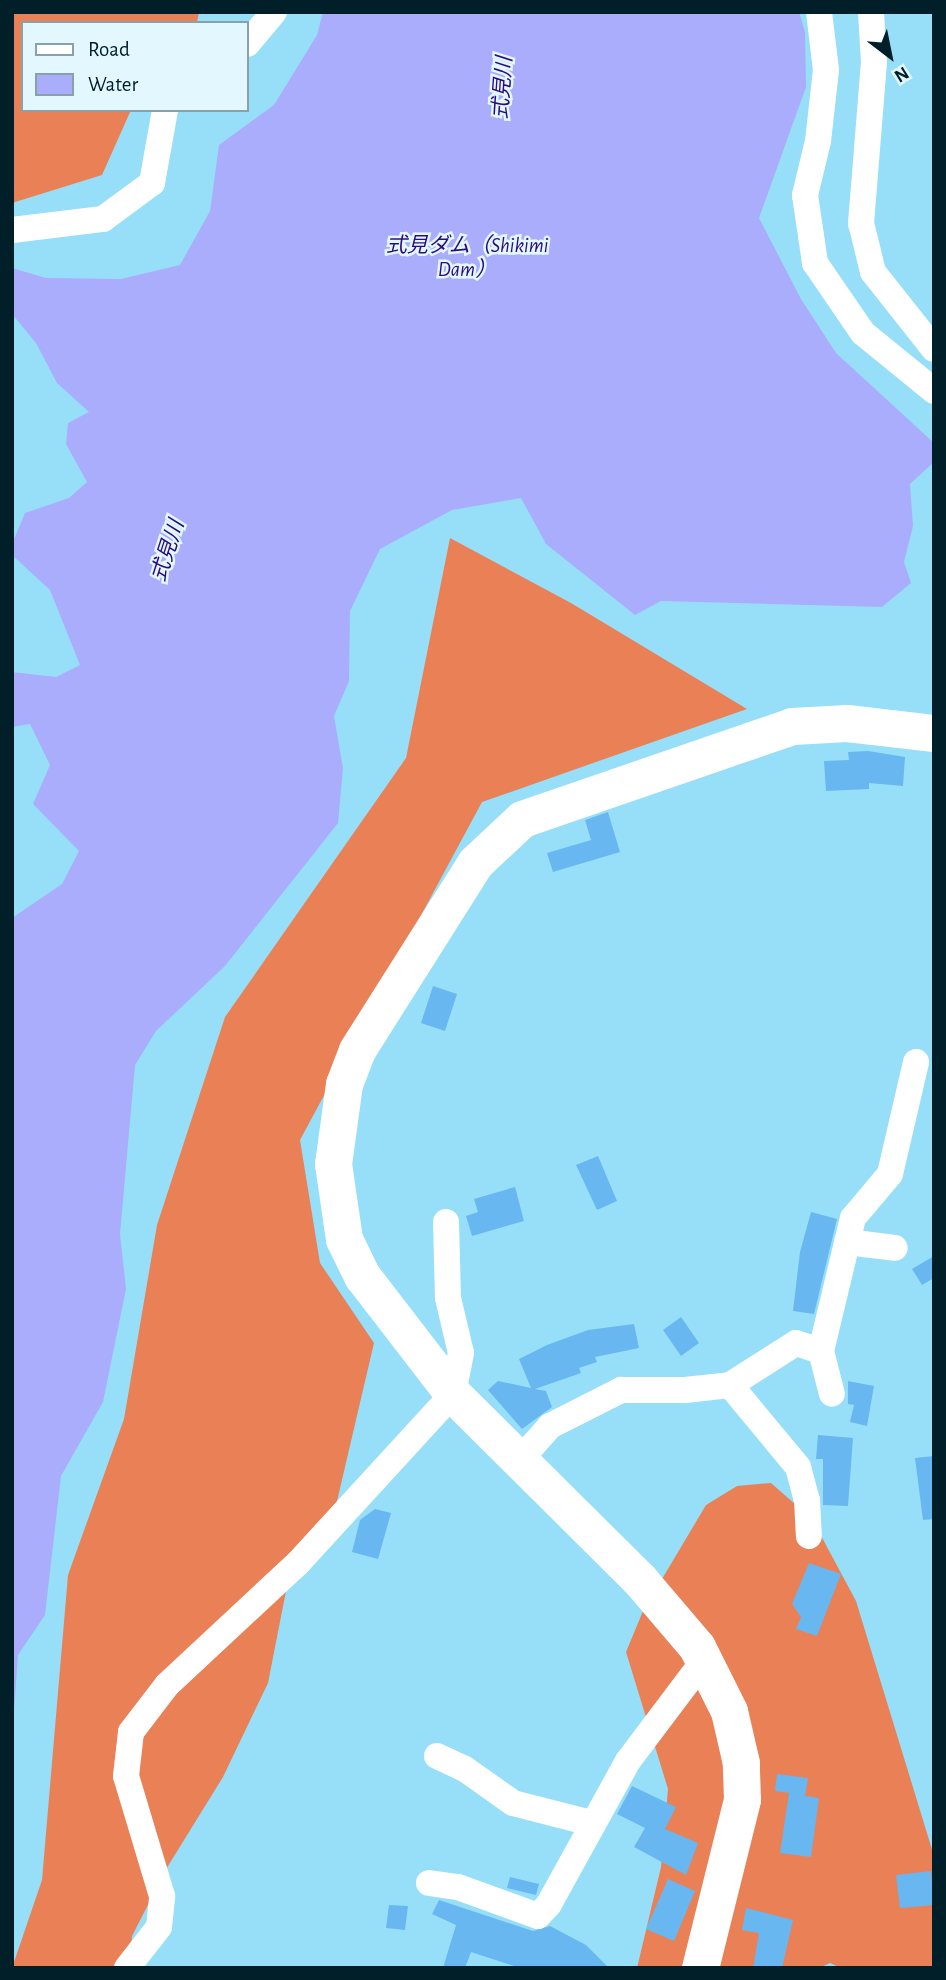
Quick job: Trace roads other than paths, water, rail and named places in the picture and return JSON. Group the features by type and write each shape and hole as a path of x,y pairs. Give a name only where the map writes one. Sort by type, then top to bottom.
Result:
{"street":[{"path":"248,43 274,12"},
{"path":"820,12 826,70 818,141 805,195 815,264 863,333 934,391"},
{"path":"871,12 874,62 861,223 873,272 934,349"},
{"path":"12,230 103,219 152,183 165,112"},
{"path":"700,1968 742,1800 741,1763 729,1711 704,1660 640,1580 453,1394 362,1276 344,1239 332,1164 344,1084 358,1050 475,863 522,819 792,726 847,723 934,733"},
{"path":"832,1394 821,1351 853,1217 890,1174 916,1062"},
{"path":"127,1968 159,1927 162,1896 126,1776 131,1732 167,1685 298,1563 453,1394 461,1353 448,1298 446,1222"},
{"path":"847,1242 895,1248"},
{"path":"519,1461 550,1426 621,1390 685,1390 730,1385 796,1343 821,1351"},
{"path":"730,1385 799,1467 807,1500 809,1536"},
{"path":"429,1883 458,1887 538,1916 550,1904 591,1823 628,1761 704,1660"},
{"path":"437,1756 465,1769 513,1803 591,1823"}],"water":[{"name":"式見ダム（Shikimi Dam）","path":"323,12 799,12 805,32 806,87 759,218 801,299 836,353 934,443 934,462 910,484 913,526 904,562 911,583 882,607 661,601 635,615 546,544 521,498 452,510 380,549 350,611 349,681 334,716 343,768 338,823 225,966 156,1031 135,1065 120,1234 126,1289 103,1402 61,1476 45,1615 18,1655 12,1740 12,918 62,884 79,851 33,804 50,765 30,724 12,727 12,672 56,677 80,665 50,590 12,555 12,544 25,513 69,498 87,482 66,444 68,423 89,412 57,383 36,343 12,314 12,268 46,278 121,279 180,265 210,211 219,145 274,105 317,35"}],"water label":[{"name":"式見川","path":"503,88"},
{"name":"式見川","path":"168,551"}]}
